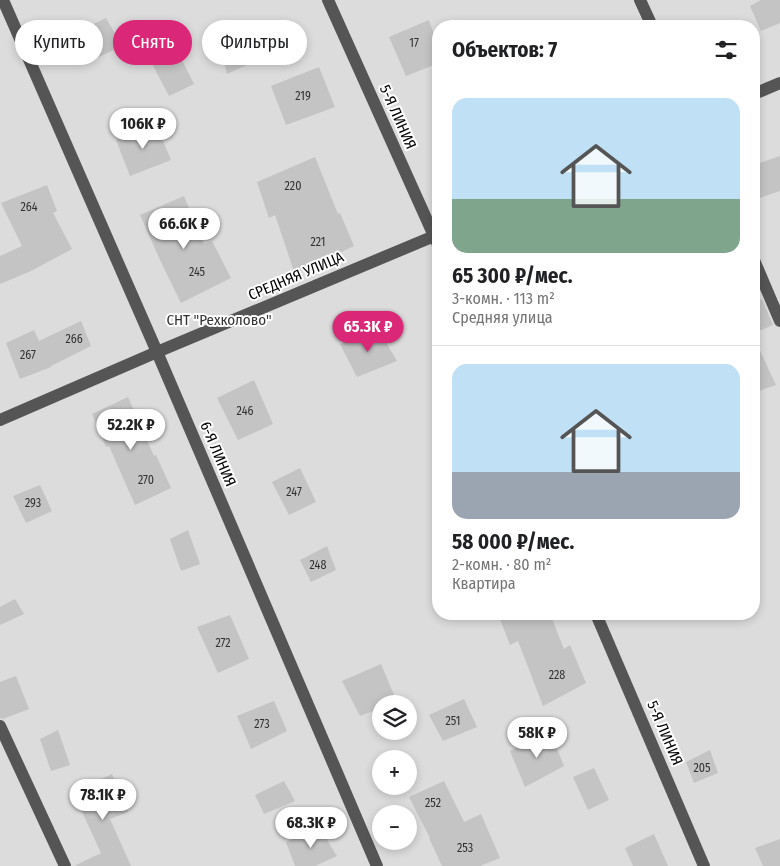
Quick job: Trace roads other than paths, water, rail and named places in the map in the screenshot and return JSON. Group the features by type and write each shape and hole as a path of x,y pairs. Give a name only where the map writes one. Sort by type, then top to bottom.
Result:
{"street":[{"name":"6-Я ЛИНИЯ","path":"3,0 157,352 377,866"},
{"name":"5-Я ЛИНИЯ","path":"328,0 432,229"},
{"path":"640,0 649,20"},
{"path":"760,91 780,83"},
{"name":"СРЕДНЯЯ УЛИЦА","path":"0,420 157,352 432,242"},
{"path":"760,274 780,321"},
{"name":"5-Я ЛИНИЯ","path":"599,620 704,866"},
{"path":"0,726 65,866"}],"park label":[{"name":"СНТ \"Рехколово\"","path":"219,320"}]}
